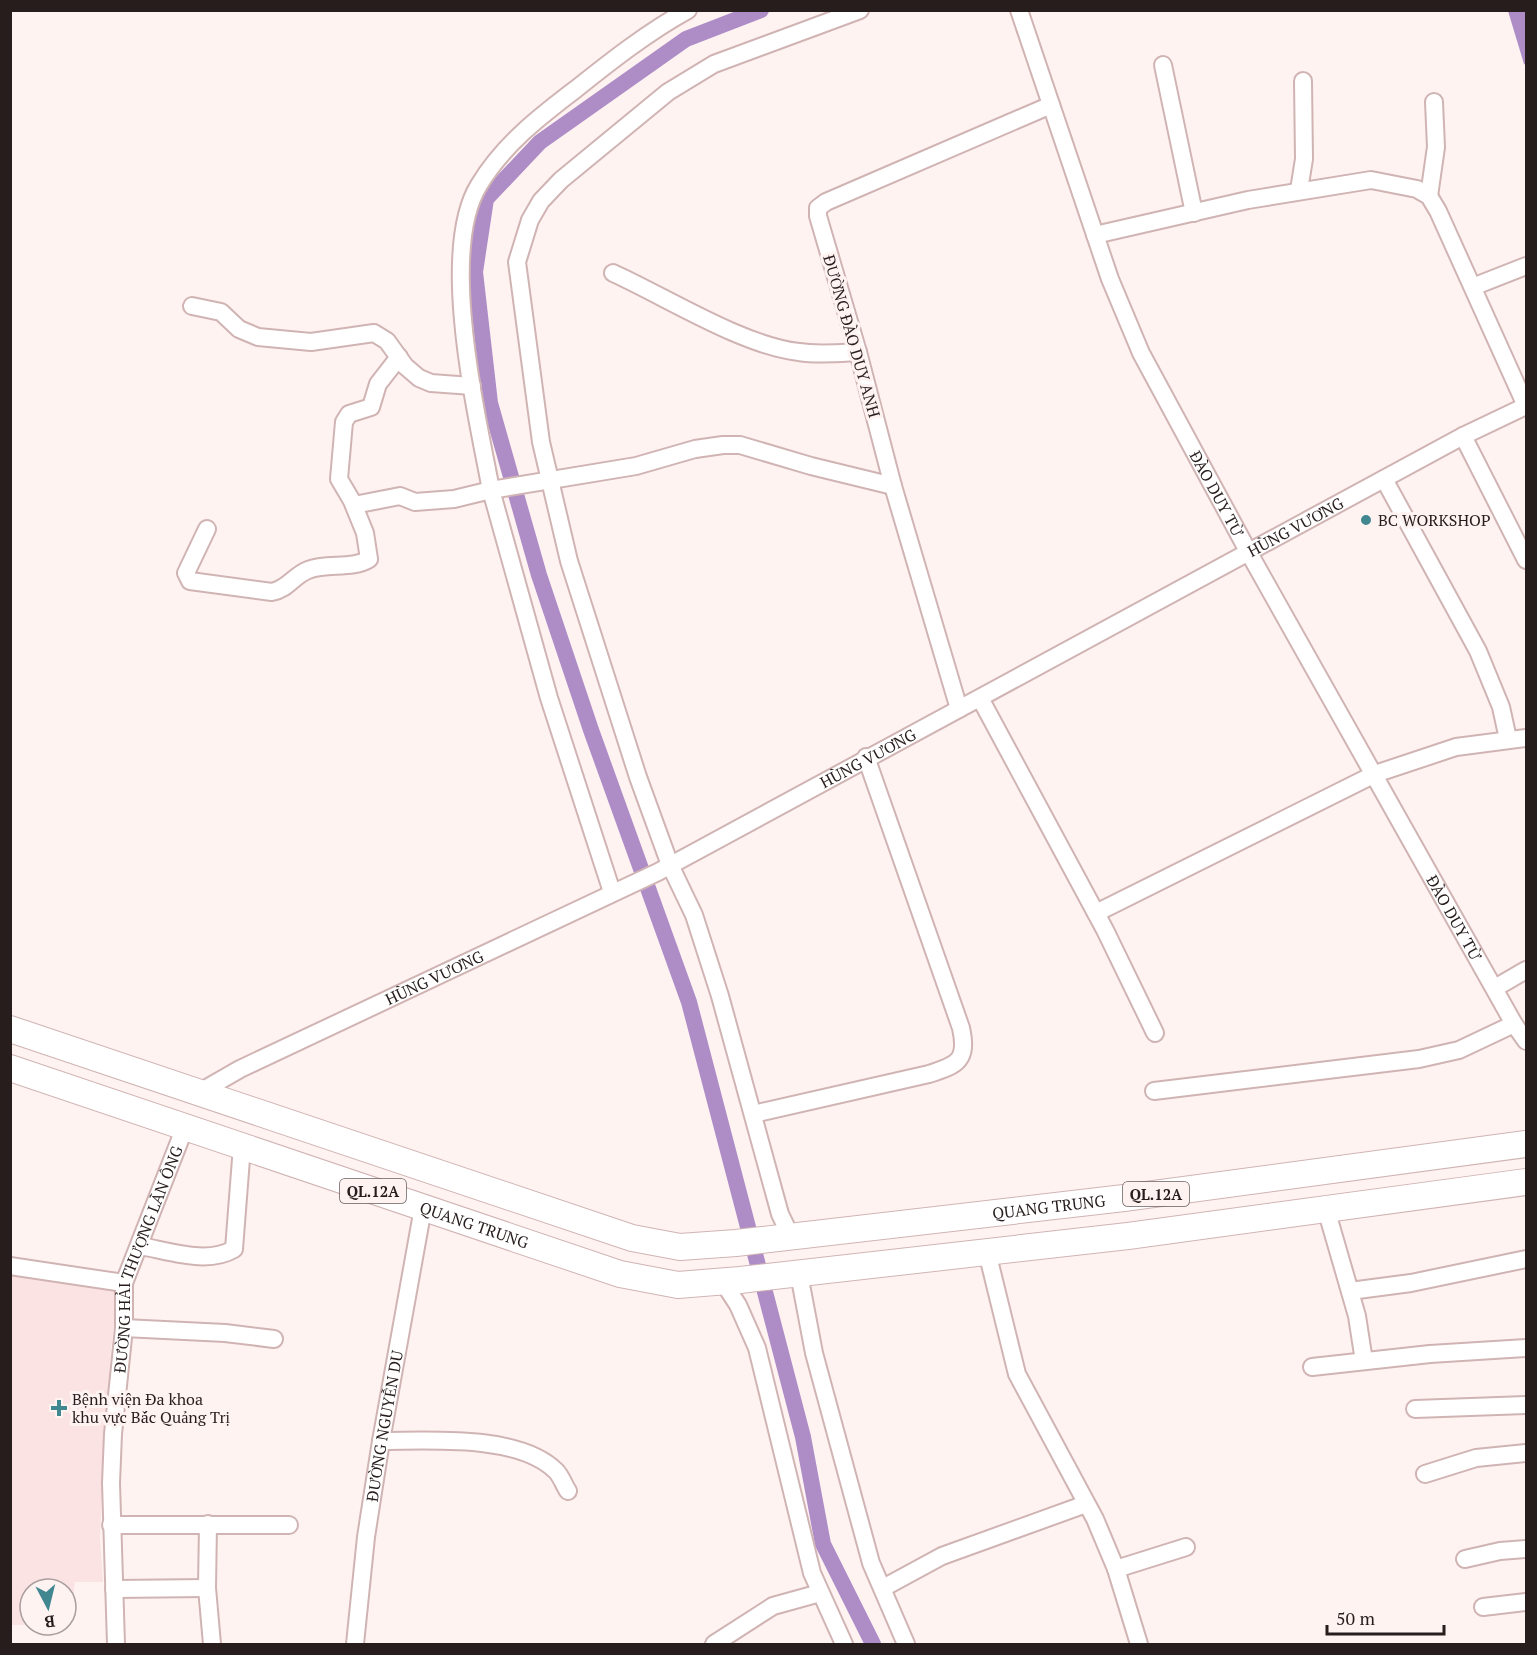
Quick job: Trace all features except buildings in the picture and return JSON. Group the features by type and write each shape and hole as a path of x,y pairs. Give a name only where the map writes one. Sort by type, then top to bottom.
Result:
{"highway":[{"name":"QL.12A","path":"10,1029 632,1238 680,1247 788,1237"},
{"name":"QUANG TRUNG","path":"10,1068 620,1274 678,1284 731,1281"},
{"path":"185,1127 200,1092"},
{"name":"QUANG TRUNG","path":"788,1237 1124,1198 1527,1144"},
{"name":"QL.12A","path":"731,1281 1128,1236 1527,1182"},
{"path":"1124,1198 1128,1236"},
{"path":"499,1234 512,1199"}],"street":[{"path":"616,890 546,687 493,490 472,387 459,267 469,209 478,186 496,162 541,114 610,62 688,10"},
{"path":"788,1237 694,915 664,869 638,777 569,561 547,482 517,270 523,238 541,201 561,180 640,115 695,75 723,60 860,10"},
{"name":"ĐÀO DUY TỪ","path":"1019,10 1122,311 1141,353 1249,553 1514,1024 1527,1041"},
{"path":"1163,64 1194,213"},
{"path":"1299,190 1304,159 1303,81"},
{"path":"1429,196 1436,147 1434,102"},
{"name":"ĐƯỜNG ĐÀO DUY ANH","path":"959,709 893,486 858,352 818,216 818,208 826,202 1051,105"},
{"path":"1095,235 1299,190 1371,180 1417,189 1429,196 1474,286 1526,406"},
{"path":"1474,286 1527,266"},
{"path":"614,273 749,338 777,348 818,354 858,352"},
{"path":"192,306 221,312 238,329 258,337 311,342 374,333 387,341 412,374 427,382 472,387"},
{"path":"207,530 186,573 188,580 272,592 283,590 297,575 306,570 357,564 369,559 369,543 354,506 339,479 344,422 349,414 371,407 378,384 399,357"},
{"name":"HÙNG VƯƠNG","path":"200,1092 226,1076 664,869 866,757 980,698 1463,436 1526,406"},
{"path":"1463,436 1527,560"},
{"path":"354,506 400,496 415,502 454,499 493,490 636,466 695,449 723,445 750,447 811,466 893,486"},
{"path":"1384,479 1478,651 1498,700 1508,739"},
{"path":"980,698 1096,913 1155,1033"},
{"path":"1096,913 1375,774 1456,747 1527,738"},
{"path":"753,1114 929,1074 954,1064 960,1059 964,1050 961,1028 866,757"},
{"path":"1495,988 1527,970"},
{"path":"1154,1091 1419,1059 1459,1050 1514,1024"},
{"name":"ĐƯỜNG HẢI THƯỢNG LÃN ÔNG","path":"116,1644 111,1525 112,1434 124,1328 124,1283 141,1246 185,1127"},
{"path":"141,1246 209,1258 224,1255 234,1249 242,1146"},
{"name":"ĐƯỜNG NGUYỄN DU","path":"355,1644 366,1537 423,1208"},
{"path":"1326,1209 1350,1291 1364,1360"},
{"path":"987,1252 1021,1383 1086,1504 1116,1569 1139,1644"},
{"path":"1350,1291 1411,1283 1527,1259"},
{"path":"10,1266 124,1283"},
{"path":"793,1274 871,1563 906,1644"},
{"path":"731,1281 738,1305 757,1348 790,1491 820,1593 844,1644"},
{"path":"124,1328 274,1338"},
{"path":"1312,1367 1364,1360 1527,1348"},
{"path":"1415,1409 1527,1405"},
{"path":"381,1441 467,1442 498,1445 534,1457 556,1472 568,1491"},
{"path":"1425,1474 1476,1458 1527,1453"},
{"path":"883,1588 942,1556 1086,1504"},
{"path":"208,1524 207,1588 212,1644"},
{"path":"111,1525 289,1525"},
{"path":"1116,1569 1186,1547"},
{"path":"1465,1559 1500,1551 1527,1549"},
{"path":"114,1589 207,1588"},
{"path":"714,1644 773,1606 820,1593"},
{"path":"1483,1607 1527,1602"}],"shaded area":[{"path":"1508,11 1526,11 1526,65 1524,64"},
{"name":"Bệnh viện Đa khoa khu vực Bắc Quảng Trị","path":"11,1272 119,1286 111,1349 103,1468 100,1538 103,1582 78,1582 78,1577 18,1577 18,1625 11,1625"}],"waterway":[{"path":"761,10 686,39 540,142 486,199 475,272 490,403 539,575 591,730 689,1002 803,1437 823,1544 873,1644"}],"place":[{"name":"BC WORKSHOP","path":"1366,520"},
{"name":"Bệnh viện Đa khoa khu vực Bắc Quảng Trị","path":"59,1408"}]}
